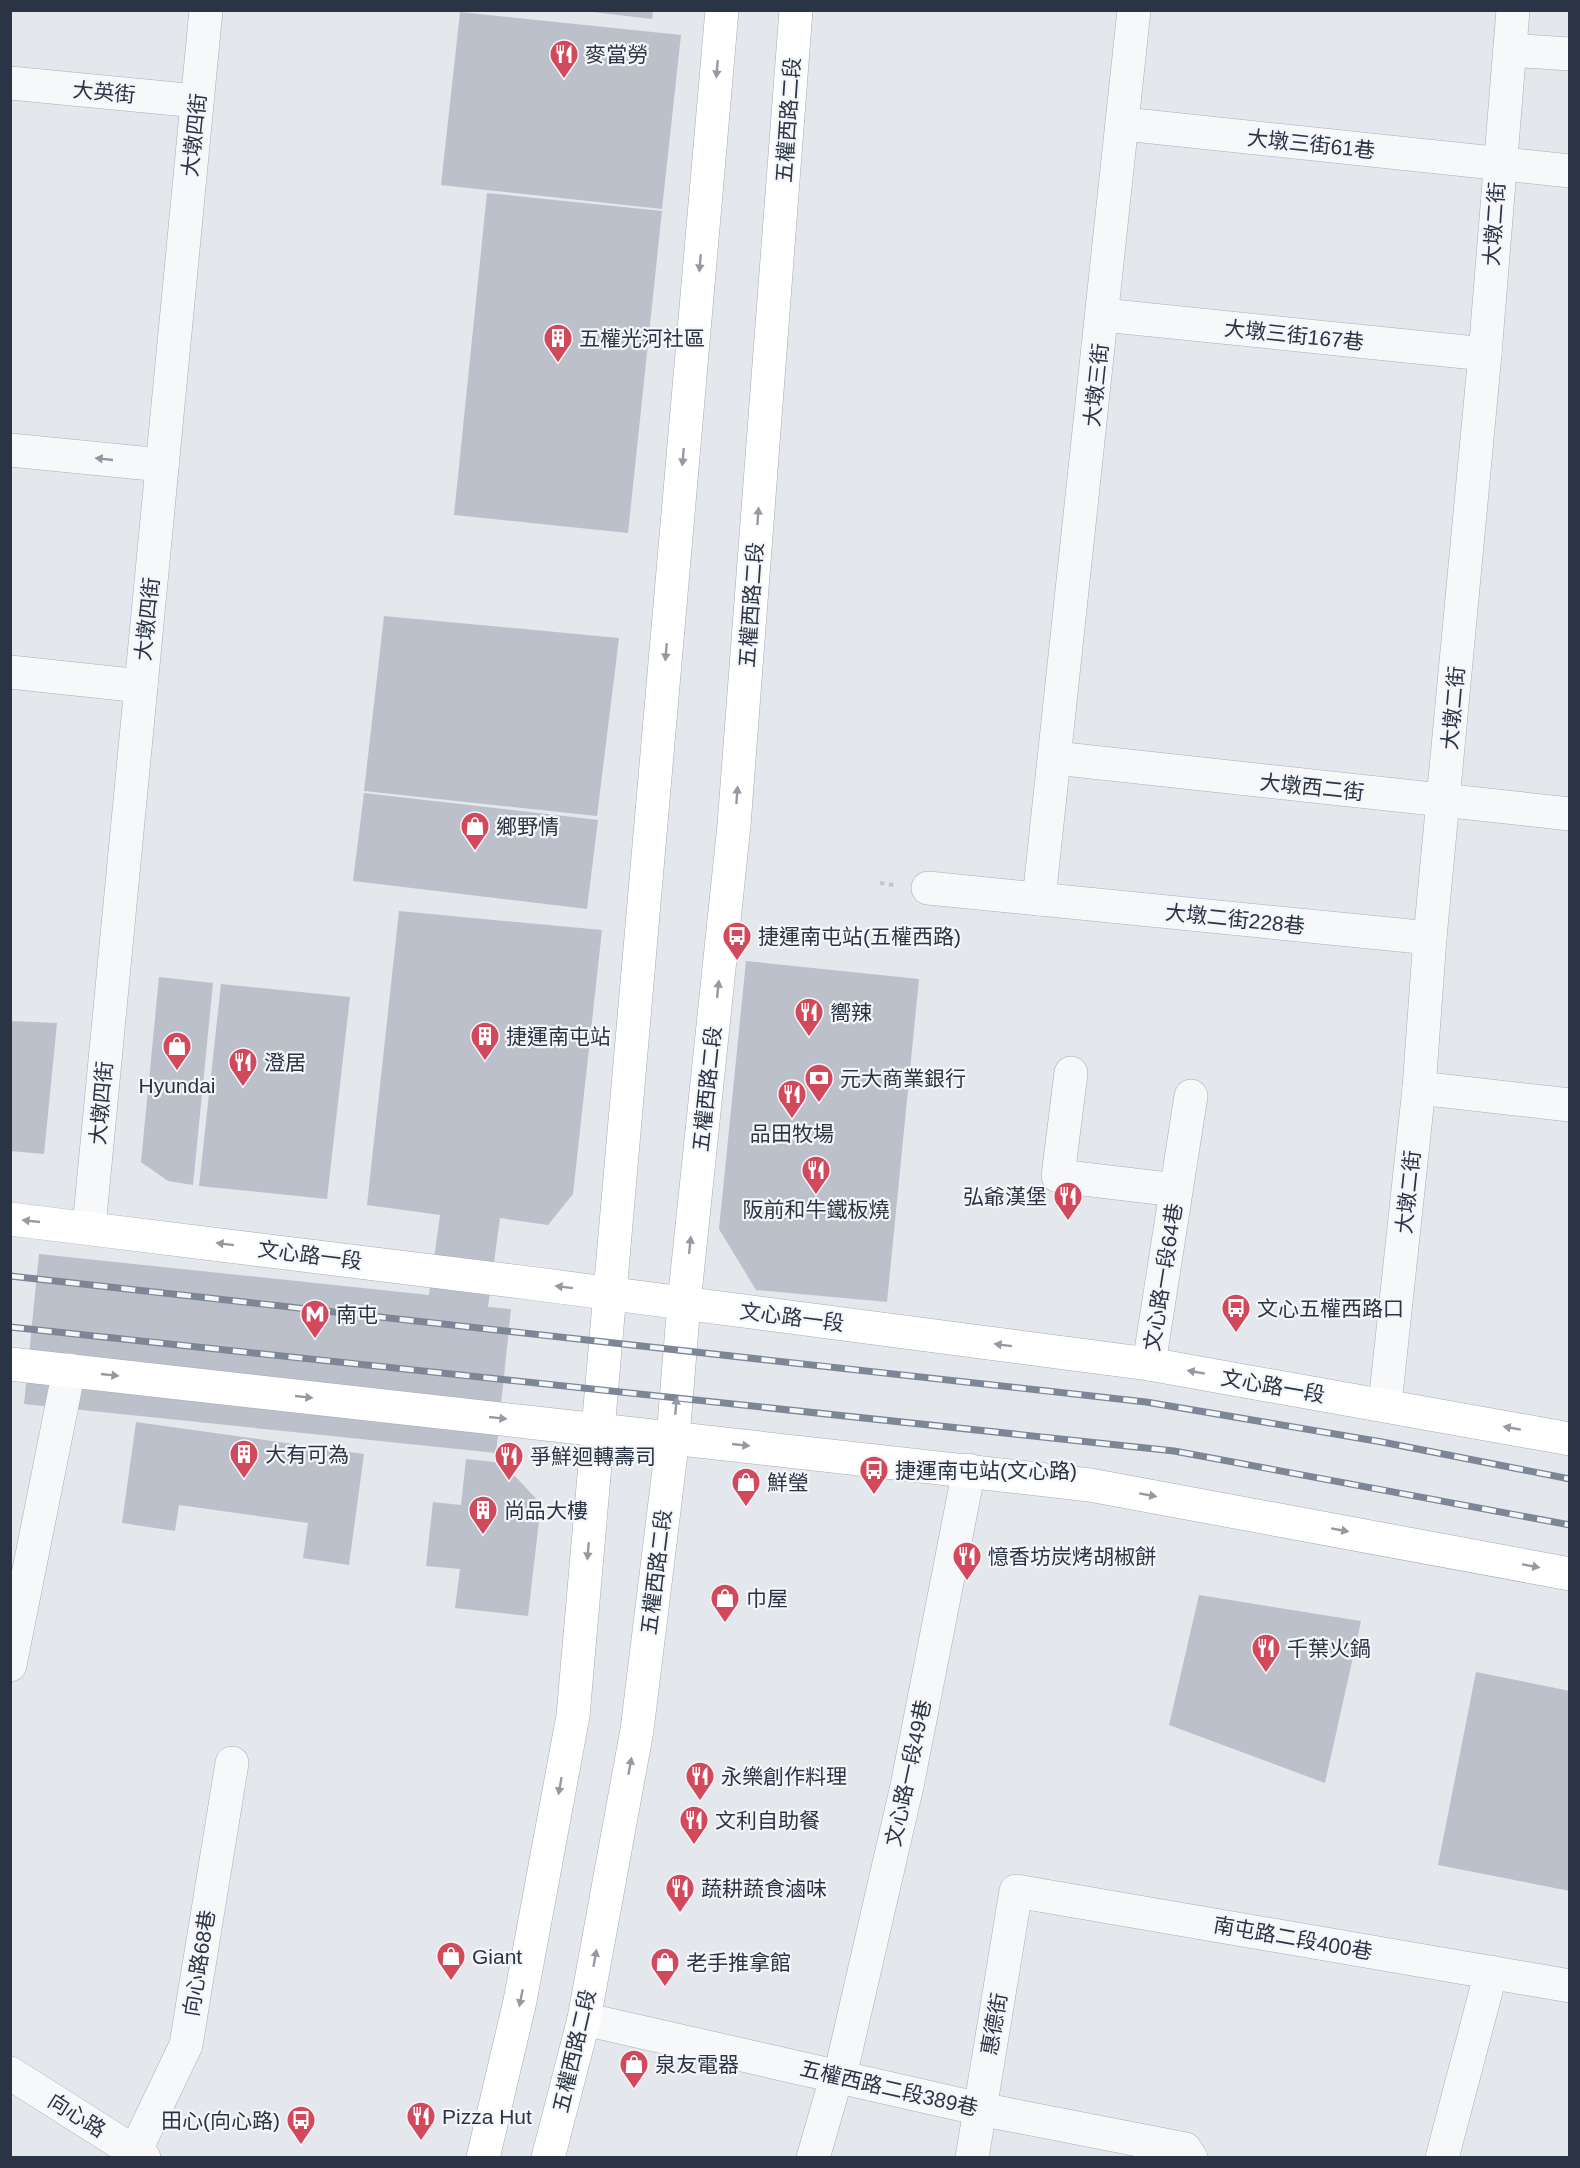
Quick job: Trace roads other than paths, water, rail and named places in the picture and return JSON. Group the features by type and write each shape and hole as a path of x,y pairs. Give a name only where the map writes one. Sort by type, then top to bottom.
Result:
{"main road":[{"path":"483,2157 520,2001 573,1716 612,1293 722,10"},
{"name":"五權西路二段","path":"548,2157 584,2019 637,1730 673,1437 684,1303 735,825 796,10"},
{"name":"文心路一段","path":"10,1219 612,1293 1149,1364 1385,1404 1569,1439"},
{"path":"10,1364 1090,1485 1569,1574"}],"street":[{"name":"大墩四街","path":"89,1227 206,10"},
{"name":"大墩三街","path":"1055,758 1124,124 1134,10"},
{"name":"大墩二街","path":"1385,1404 1419,1088 1430,938 1485,354 1498,163 1512,10"},
{"path":"1510,50 1569,54"},
{"name":"大英街","path":"10,83 197,101"},
{"name":"大墩三街61巷","path":"1124,124 1569,171"},
{"name":"大墩三街167巷","path":"1103,315 1485,354"},
{"path":"10,450 162,465"},
{"path":"10,672 141,686"},
{"path":"1040,900 1055,758"},
{"name":"大墩西二街","path":"1055,758 1569,814"},
{"name":"大墩二街228巷","path":"928,888 1430,938"},
{"name":"文心路一段64巷","path":"1071,1073 1058,1176 1176,1190"},
{"path":"1419,1088 1569,1105"},
{"name":"文心路一段64巷","path":"1149,1364 1191,1096"},
{"path":"10,1665 69,1371"},
{"name":"文心路一段49巷","path":"813,2157 838,2075 907,1786 969,1470"},
{"name":"向心路68巷","path":"137,2156 186,2045 232,1763"},
{"name":"南屯路二段400巷","path":"1017,1891 1569,1986"},
{"name":"惠德街","path":"972,2157 1017,1891"},
{"path":"1442,2157 1491,1972"},
{"name":"五權西路二段389巷","path":"584,2019 980,2109 1185,2148 1191,2157"},
{"name":"向心路","path":"10,2073 137,2156"}],"railway":[{"path":"10,1276 1146,1402 1382,1442 1570,1479"},
{"path":"10,1327 1174,1451 1570,1525"}],"place":[{"name":"麥當勞","path":"564,80"},
{"name":"五權光河社區","path":"558,364"},
{"name":"鄉野情","path":"475,852"},
{"name":"捷運南屯站(五權西路)","path":"737,962"},
{"name":"嚮辣","path":"809,1038"},
{"name":"捷運南屯站","path":"485,1062"},
{"name":"Hyundai","path":"177,1072"},
{"name":"澄居","path":"243,1088"},
{"name":"元大商業銀行","path":"819,1104"},
{"name":"品田牧場","path":"792,1120"},
{"name":"阪前和牛鐵板燒","path":"816,1196"},
{"name":"弘爺漢堡","path":"1068,1222"},
{"name":"文心五權西路口","path":"1236,1334"},
{"name":"南屯","path":"315,1340"},
{"name":"大有可為","path":"244,1480"},
{"name":"爭鮮迴轉壽司","path":"509,1482"},
{"name":"捷運南屯站(文心路)","path":"874,1496"},
{"name":"鮮瑩","path":"746,1508"},
{"name":"尚品大樓","path":"483,1536"},
{"name":"憶香坊炭烤胡椒餅","path":"967,1582"},
{"name":"巾屋","path":"725,1624"},
{"name":"千葉火鍋","path":"1266,1674"},
{"name":"永樂創作料理","path":"700,1802"},
{"name":"文利自助餐","path":"694,1846"},
{"name":"蔬耕蔬食滷味","path":"680,1914"},
{"name":"Giant","path":"451,1982"},
{"name":"老手推拿館","path":"665,1988"},
{"name":"泉友電器","path":"634,2090"},
{"name":"Pizza Hut","path":"421,2142"},
{"name":"田心(向心路)","path":"301,2146"}]}
